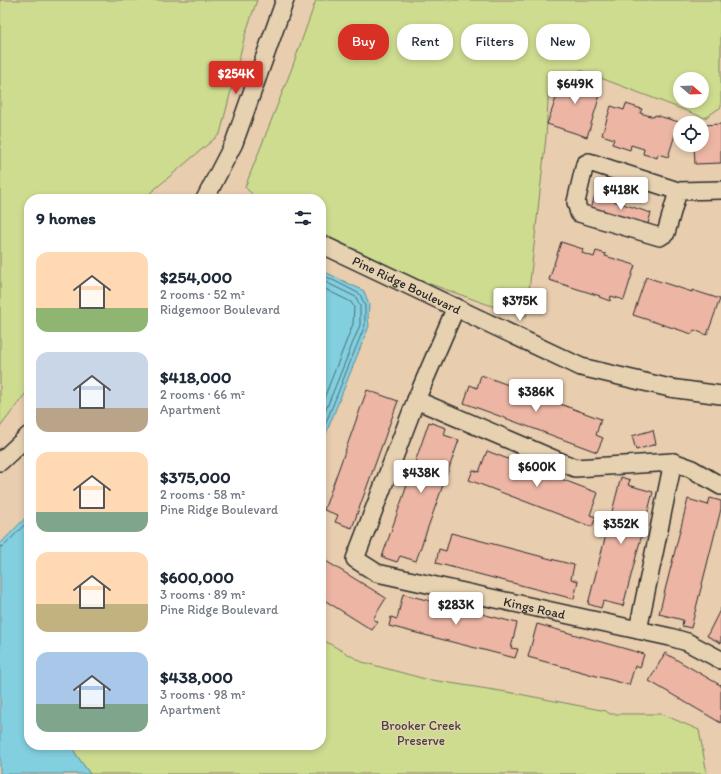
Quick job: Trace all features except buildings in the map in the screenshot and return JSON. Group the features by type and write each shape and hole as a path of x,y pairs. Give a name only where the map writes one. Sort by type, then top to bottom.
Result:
{"street":[{"path":"212,194 234,143 285,0"},
{"path":"678,191 666,233 660,236 579,213 576,202 585,164 589,162 678,191 721,190"},
{"name":"Pine Ridge Boulevard","path":"326,246 581,367 670,388 721,395"},
{"name":"Kings Road","path":"456,307 416,400 355,559 377,573 688,642 721,660"},
{"path":"416,400 574,468 673,462 690,468 721,486"},
{"path":"0,462 24,440"},
{"path":"638,630 673,462"}],"green space":[{"path":"0,0 257,0 245,35 220,134 149,194 24,194 24,396 0,427"},
{"path":"316,0 721,0 721,107 708,116 700,116 679,108 709,108 709,72 673,72 673,106 580,70 549,81 546,137 526,318 416,279 326,235 326,194 252,194 245,187 292,68"},
{"name":"Brooker Creek Preserve","path":"326,642 362,662 425,679 519,694 606,711 610,714 662,714 699,730 707,774 90,774 74,750 326,750"}],"water":[{"path":"326,272 364,291 369,305 369,326 326,434"},
{"path":"24,519 24,750 74,750 90,774 0,774 0,544"}]}
